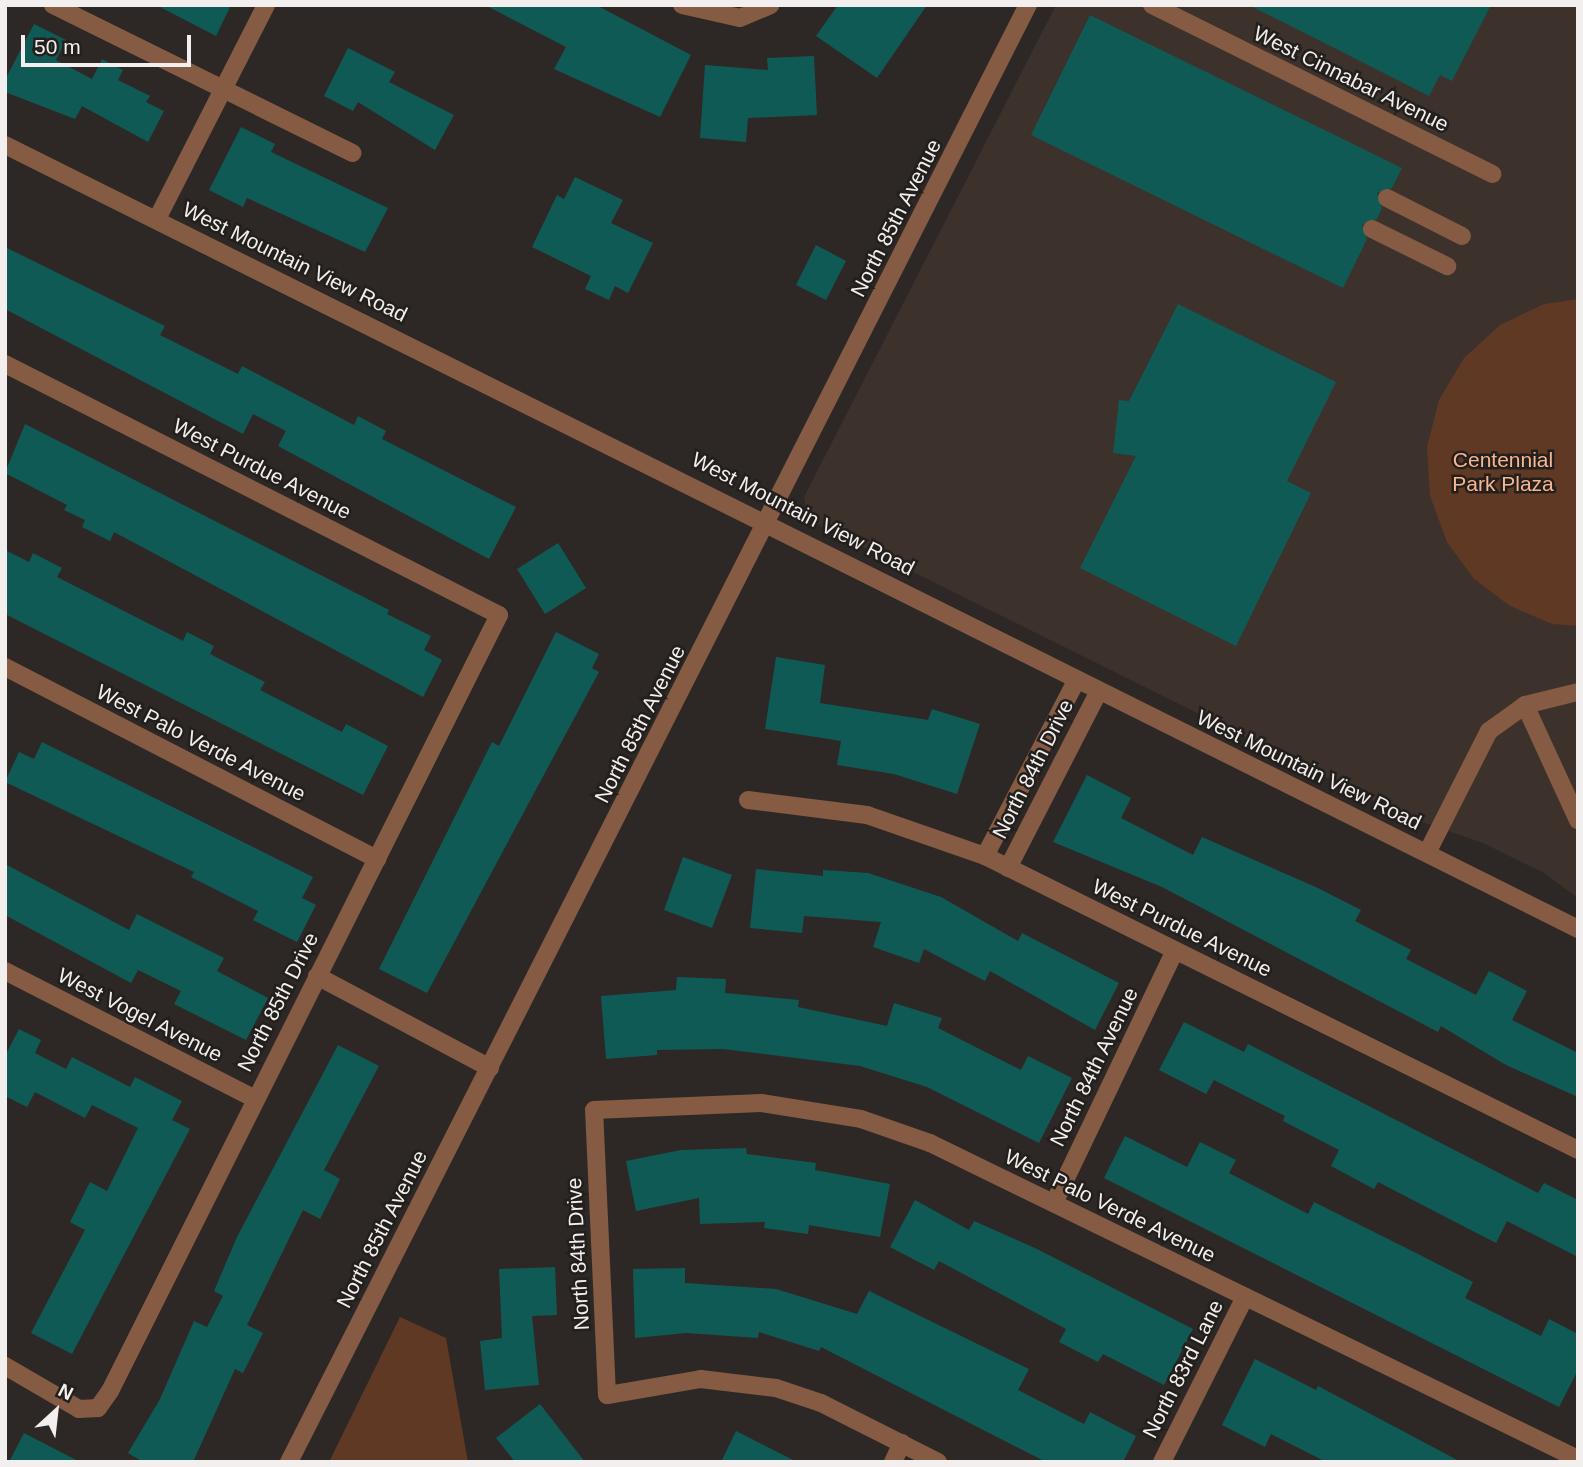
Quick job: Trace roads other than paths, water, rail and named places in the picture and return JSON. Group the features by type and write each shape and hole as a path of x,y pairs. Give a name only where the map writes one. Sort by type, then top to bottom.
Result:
{"street":[{"path":"53,5 352,153"},
{"path":"157,219 266,5"},
{"path":"682,5 740,18 770,5"},
{"name":"North 85th Avenue","path":"289,1462 769,522 1028,5"},
{"name":"West Cinnabar Avenue","path":"1152,5 1492,174"},
{"name":"West Mountain View Road","path":"5,145 769,522 1099,691 1578,929"},
{"path":"1387,198 1462,236"},
{"path":"1372,229 1447,266"},
{"name":"West Purdue Avenue","path":"5,364 499,615"},
{"name":"North 85th Drive","path":"5,1366 79,1409 98,1408 499,615"},
{"name":"West Palo Verde Avenue","path":"5,667 377,859"},
{"name":"North 84th Drive","path":"985,856 1077,679"},
{"name":"North 84th Drive","path":"1008,868 1099,691"},
{"path":"1427,853 1473,754 1489,731 1525,705 1576,697"},
{"path":"1525,705 1578,820"},
{"path":"1040,749 1063,760"},
{"name":"West Purdue Avenue","path":"748,800 867,816 985,856 1578,1150"},
{"name":"North 84th Avenue","path":"1054,1203 1175,950"},
{"name":"West Vogel Avenue","path":"5,971 254,1099"},
{"path":"317,976 490,1068"},
{"name":"West Palo Verde Avenue","path":"594,1110 761,1103 861,1119 930,1143 1578,1459"},
{"name":"North 84th Drive","path":"594,1110 607,1395 701,1379 744,1382 821,1403 902,1444"},
{"name":"North 83rd Lane","path":"1162,1462 1245,1297"},
{"path":"893,1462 902,1444 938,1462"}],"park label":[{"name":"Centennial Park Plaza","path":"1503,472"}]}
